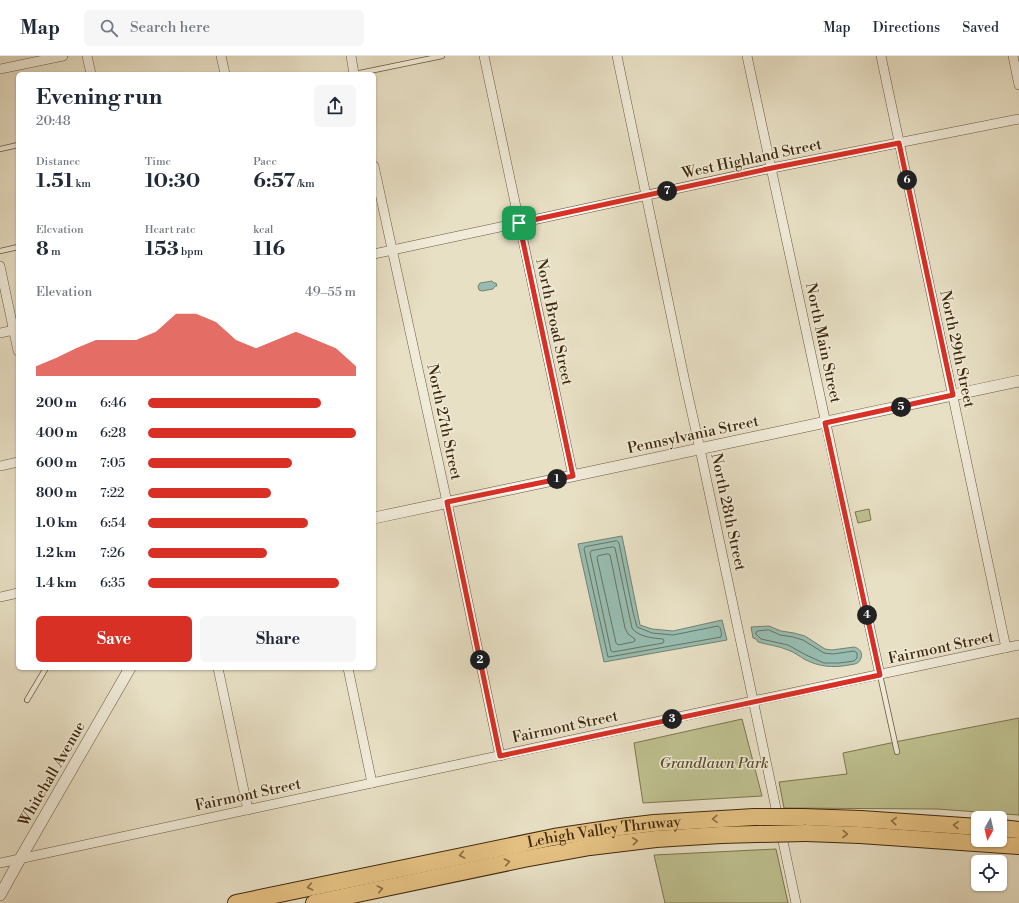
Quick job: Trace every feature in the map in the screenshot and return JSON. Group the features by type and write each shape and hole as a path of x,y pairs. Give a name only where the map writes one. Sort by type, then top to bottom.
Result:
{"highway":[{"name":"Lehigh Valley Thruway","path":"236,903 554,837 654,823 721,818 803,817 861,819 971,827"},
{"path":"1007,829 1019,830"},
{"name":"Lehigh Valley Thruway","path":"314,903 524,859 583,848 656,839 721,835 806,833 860,835 1019,846"}],"street":[{"path":"0,69 63,56"},
{"path":"87,56 91,72"},
{"path":"221,56 224,72"},
{"path":"351,56 354,72"},
{"name":"North Broad Street","path":"484,56 573,476"},
{"name":"North 28th Street","path":"617,56 796,903"},
{"name":"North Main Street","path":"747,56 880,675"},
{"name":"North 29th Street","path":"881,56 1006,648"},
{"path":"1013,56 1019,85"},
{"name":"West Highland Street","path":"376,254 772,168 1019,118"},
{"name":"North 27th Street","path":"376,175 500,756"},
{"path":"0,266 16,330 0,333"},
{"name":"Pennsylvania Street","path":"376,518 1019,382"},
{"path":"0,466 16,462"},
{"path":"0,597 16,593"},
{"name":"Fairmont Street","path":"0,863 753,701 1019,646"},
{"name":"Whitehall Avenue","path":"0,895 129,670"},
{"path":"218,670 248,810"},
{"path":"348,670 372,783"}],"lane":[{"path":"364,72 442,56"},
{"path":"0,149 16,145"},
{"path":"0,251 16,247"},
{"path":"27,700 45,670"},
{"name":"North Main Street","path":"880,675 897,752"}],"green space":[{"path":"869,509 871,520 858,523 855,512"},
{"path":"1019,718 1019,815 1007,814 1007,811 784,808 779,782 847,774 843,753"},
{"name":"Grandlawn Park","path":"742,719 762,796 643,803 634,743"},
{"path":"776,849 788,903 665,903 654,855"}],"water":[{"path":"492,281 496,283 497,286 493,289 482,291 479,290 478,286 480,283"},
{"path":"622,536 640,625 652,629 673,631 722,620 727,640 604,662 578,544"},
{"path":"769,626 781,631 805,636 825,649 832,650 854,647 859,649 861,652 861,658 856,663 843,666 832,667 815,664 781,647 758,642 753,638 751,627"}],"route":[{"path":"899,143 953,395 825,423 880,675 500,756 447,502 573,476 519,223 772,168 899,143"}]}
